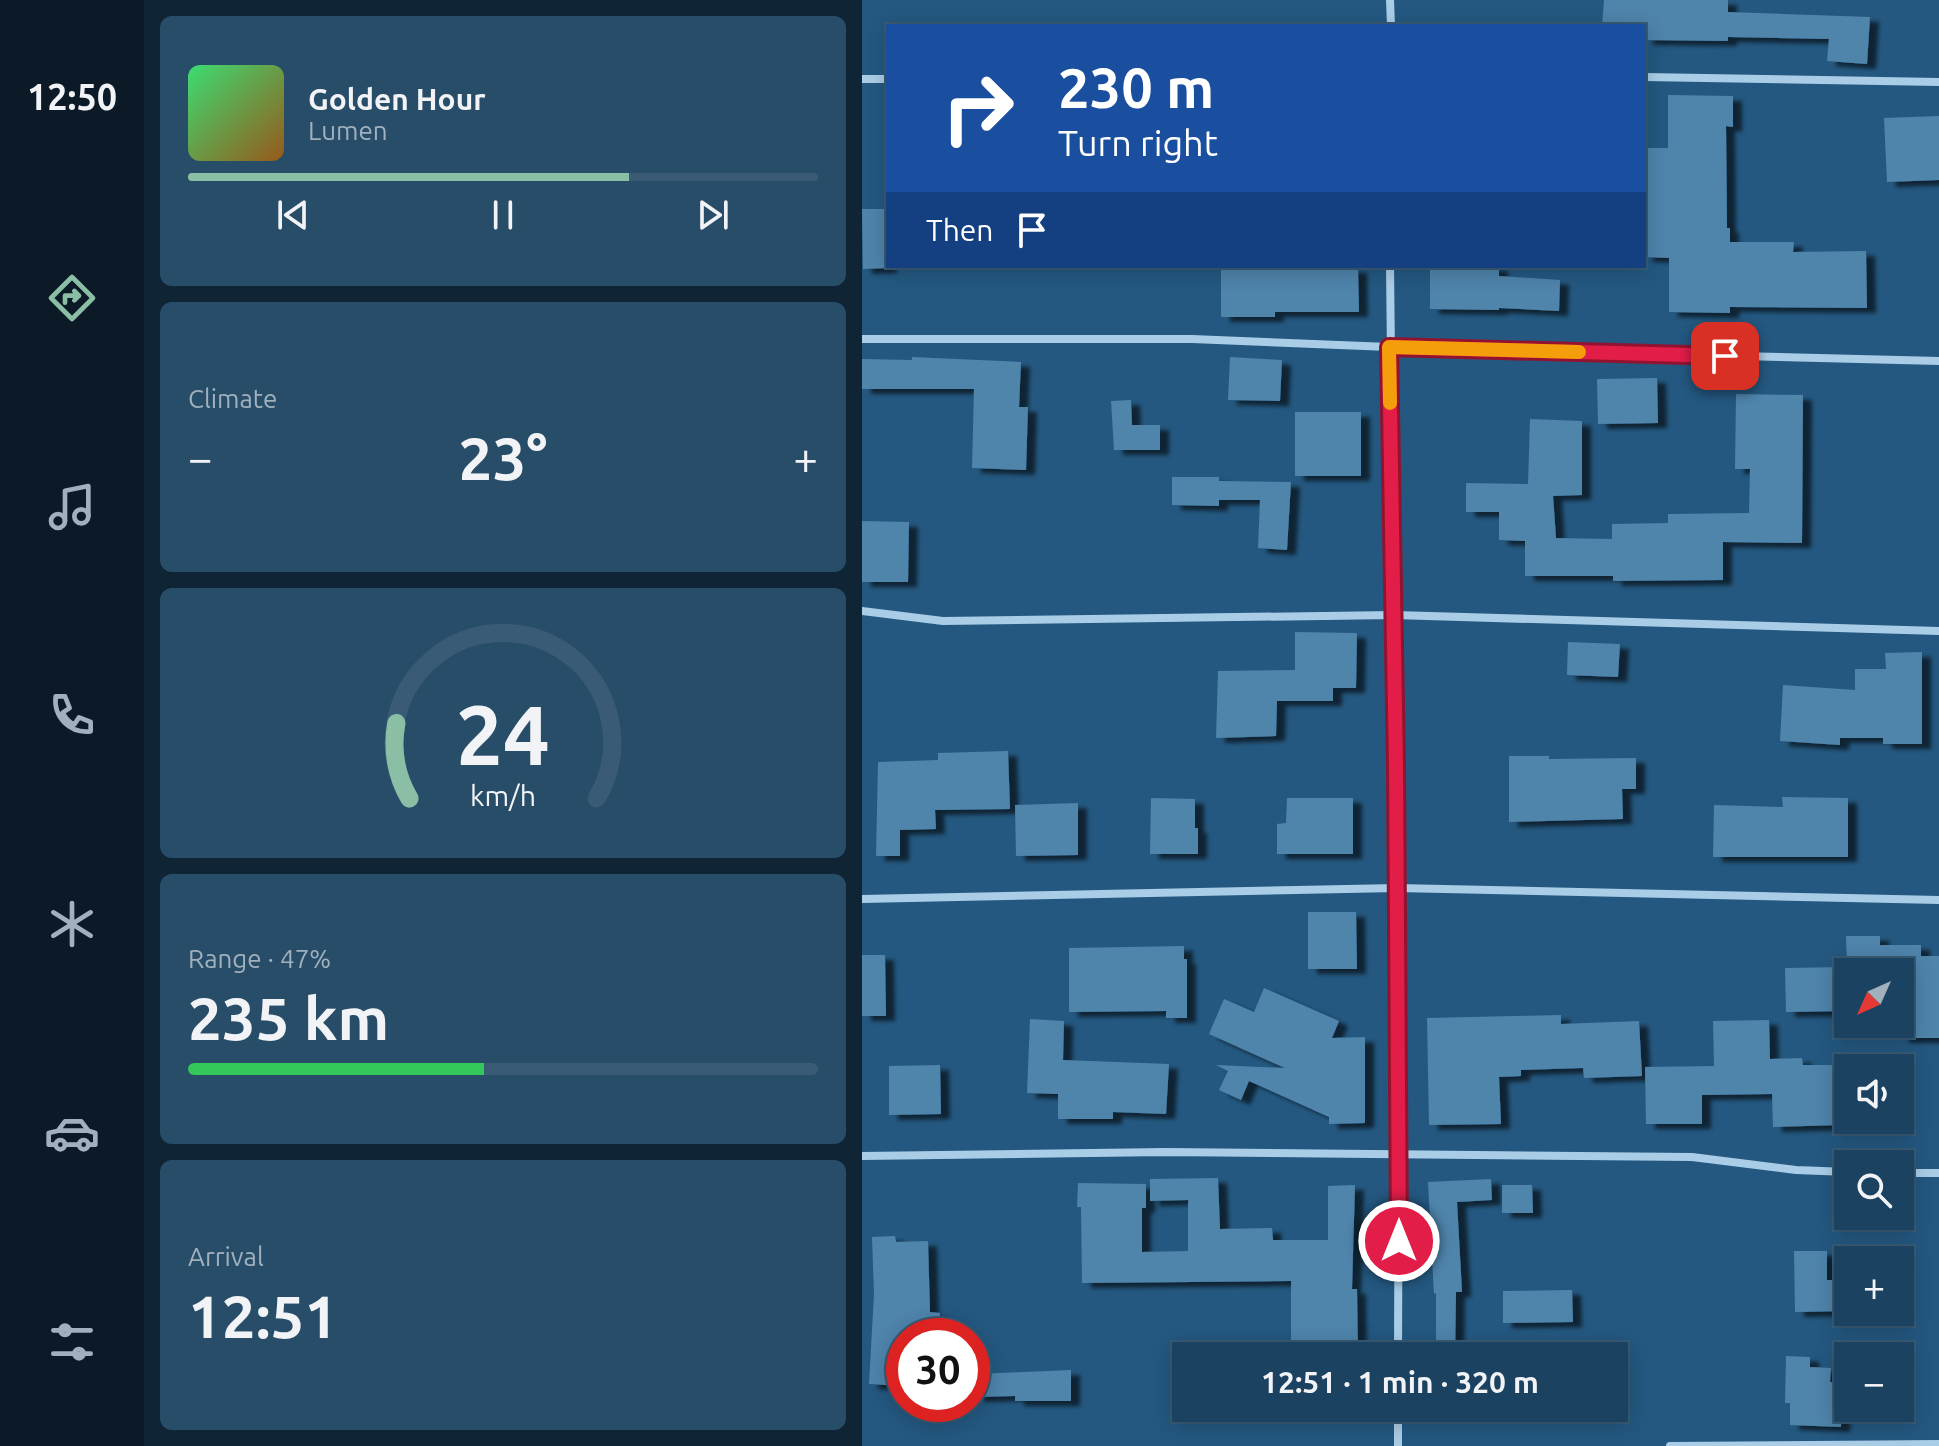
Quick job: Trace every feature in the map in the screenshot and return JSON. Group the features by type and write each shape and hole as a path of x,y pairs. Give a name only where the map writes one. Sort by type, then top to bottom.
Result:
{"street":[{"path":"1390,0 1391,24"},
{"path":"1646,77 1939,82"},
{"path":"862,79 886,79"},
{"path":"1390,268 1398,1342"},
{"path":"862,339 1192,339 1939,361"},
{"path":"862,611 943,621 1394,615 1939,631"},
{"path":"862,899 1397,888 1939,900"},
{"path":"862,1156 1138,1152 1692,1157 1834,1171"},
{"path":"1914,1173 1939,1173"},
{"path":"1398,1422 1398,1446"},
{"path":"1670,1446 1939,1444"}],"building":[{"path":"1604,0 1728,0 1728,12 1870,17 1867,64 1827,61 1829,39 1728,37 1728,41 1646,40 1646,24 1602,24"},
{"path":"1668,95 1733,96 1733,127 1726,126 1727,228 1730,228 1730,242 1794,242 1793,252 1866,251 1867,308 1730,307 1730,313 1669,312 1669,258 1646,257 1646,148 1668,148"},
{"path":"1939,116 1939,180 1887,182 1884,118"},
{"path":"862,209 886,209 888,268 863,269"},
{"path":"1221,268 1358,268 1359,312 1275,312 1275,317 1221,317"},
{"path":"1430,268 1499,268 1499,276 1560,280 1559,311 1430,309"},
{"path":"912,357 1021,362 1019,407 1028,407 1026,470 972,468 974,389 862,389 862,359 912,360"},
{"path":"1230,357 1282,360 1280,401 1228,400"},
{"path":"1657,378 1658,423 1598,424 1597,379"},
{"path":"1736,394 1803,395 1802,543 1723,542 1723,580 1613,581 1613,576 1525,576 1525,541 1499,540 1499,512 1466,512 1466,483 1528,484 1530,419 1582,421 1582,495 1553,496 1556,538 1612,539 1612,524 1668,523 1668,514 1749,513 1750,469 1735,469"},
{"path":"1131,400 1132,425 1160,425 1160,450 1114,450 1111,401"},
{"path":"1295,412 1361,412 1361,476 1295,476"},
{"path":"1172,477 1291,482 1287,550 1258,548 1260,500 1219,500 1219,506 1172,505"},
{"path":"862,521 909,522 908,582 862,582"},
{"path":"1295,632 1357,633 1356,688 1333,688 1333,701 1277,701 1276,736 1216,738 1218,671 1295,670"},
{"path":"1568,642 1620,644 1618,677 1567,675"},
{"path":"1922,652 1922,744 1883,744 1883,738 1840,738 1840,745 1780,741 1783,685 1855,690 1855,669 1886,669 1885,653"},
{"path":"1008,751 1010,809 935,810 936,829 900,830 900,856 876,856 878,762 938,760 938,753"},
{"path":"1509,756 1636,758 1636,789 1622,789 1623,819 1509,822"},
{"path":"1782,797 1848,798 1848,857 1713,857 1714,805 1783,807"},
{"path":"1151,798 1195,799 1198,854 1150,854"},
{"path":"1287,798 1353,798 1353,854 1277,854 1277,824 1286,823"},
{"path":"1078,803 1078,855 1016,856 1015,805"},
{"path":"1308,912 1356,912 1357,969 1308,969"},
{"path":"1846,936 1880,936 1880,945 1921,945 1921,956 1939,956 1939,1038 1914,1038 1914,958 1847,958"},
{"path":"1184,946 1184,959 1187,959 1187,1018 1166,1018 1166,1011 1069,1012 1069,948"},
{"path":"862,955 885,955 886,1016 862,1016"},
{"path":"1834,967 1834,1011 1786,1012 1785,968"},
{"path":"1264,988 1339,1021 1332,1038 1365,1037 1365,1123 1329,1124 1329,1117 1249,1081 1241,1100 1219,1090 1228,1071 1216,1065 1285,1068 1209,1034 1224,999 1254,1012"},
{"path":"1561,1015 1561,1024 1639,1021 1642,1076 1584,1078 1583,1068 1521,1070 1521,1076 1499,1077 1501,1124 1429,1125 1427,1018"},
{"path":"1030,1019 1064,1021 1063,1060 1169,1064 1166,1114 1113,1112 1113,1119 1058,1119 1058,1094 1027,1093"},
{"path":"1769,1020 1770,1059 1802,1058 1803,1065 1834,1065 1834,1125 1773,1127 1772,1094 1702,1095 1702,1124 1646,1124 1645,1067 1714,1066 1713,1021"},
{"path":"940,1065 941,1114 889,1115 889,1066"},
{"path":"1218,1178 1220,1229 1272,1228 1273,1240 1328,1240 1328,1186 1355,1185 1352,1289 1357,1289 1358,1342 1291,1342 1291,1281 1082,1283 1078,1183 1146,1184 1146,1208 1142,1208 1142,1252 1188,1251 1188,1200 1150,1201 1150,1179"},
{"path":"1491,1179 1492,1200 1457,1202 1462,1292 1456,1292 1455,1342 1436,1342 1436,1293 1428,1182"},
{"path":"1502,1185 1532,1185 1533,1213 1502,1213"},
{"path":"895,1236 896,1242 928,1241 930,1312 940,1313 940,1318 886,1318 886,1385 869,1384 874,1294 872,1237"},
{"path":"1794,1251 1827,1251 1827,1280 1834,1280 1834,1311 1795,1312"},
{"path":"1572,1290 1573,1322 1503,1323 1503,1291"},
{"path":"1786,1356 1810,1357 1810,1367 1831,1368 1834,1422 1841,1422 1841,1427 1790,1425 1790,1403 1785,1403"},
{"path":"1071,1370 1071,1401 1015,1401 1015,1396 990,1397 990,1373"}],"slow traffic":[{"path":"1390,403 1389,347 1579,352"}],"route":[{"path":"1399,1241 1389,347 1725,356"}]}
